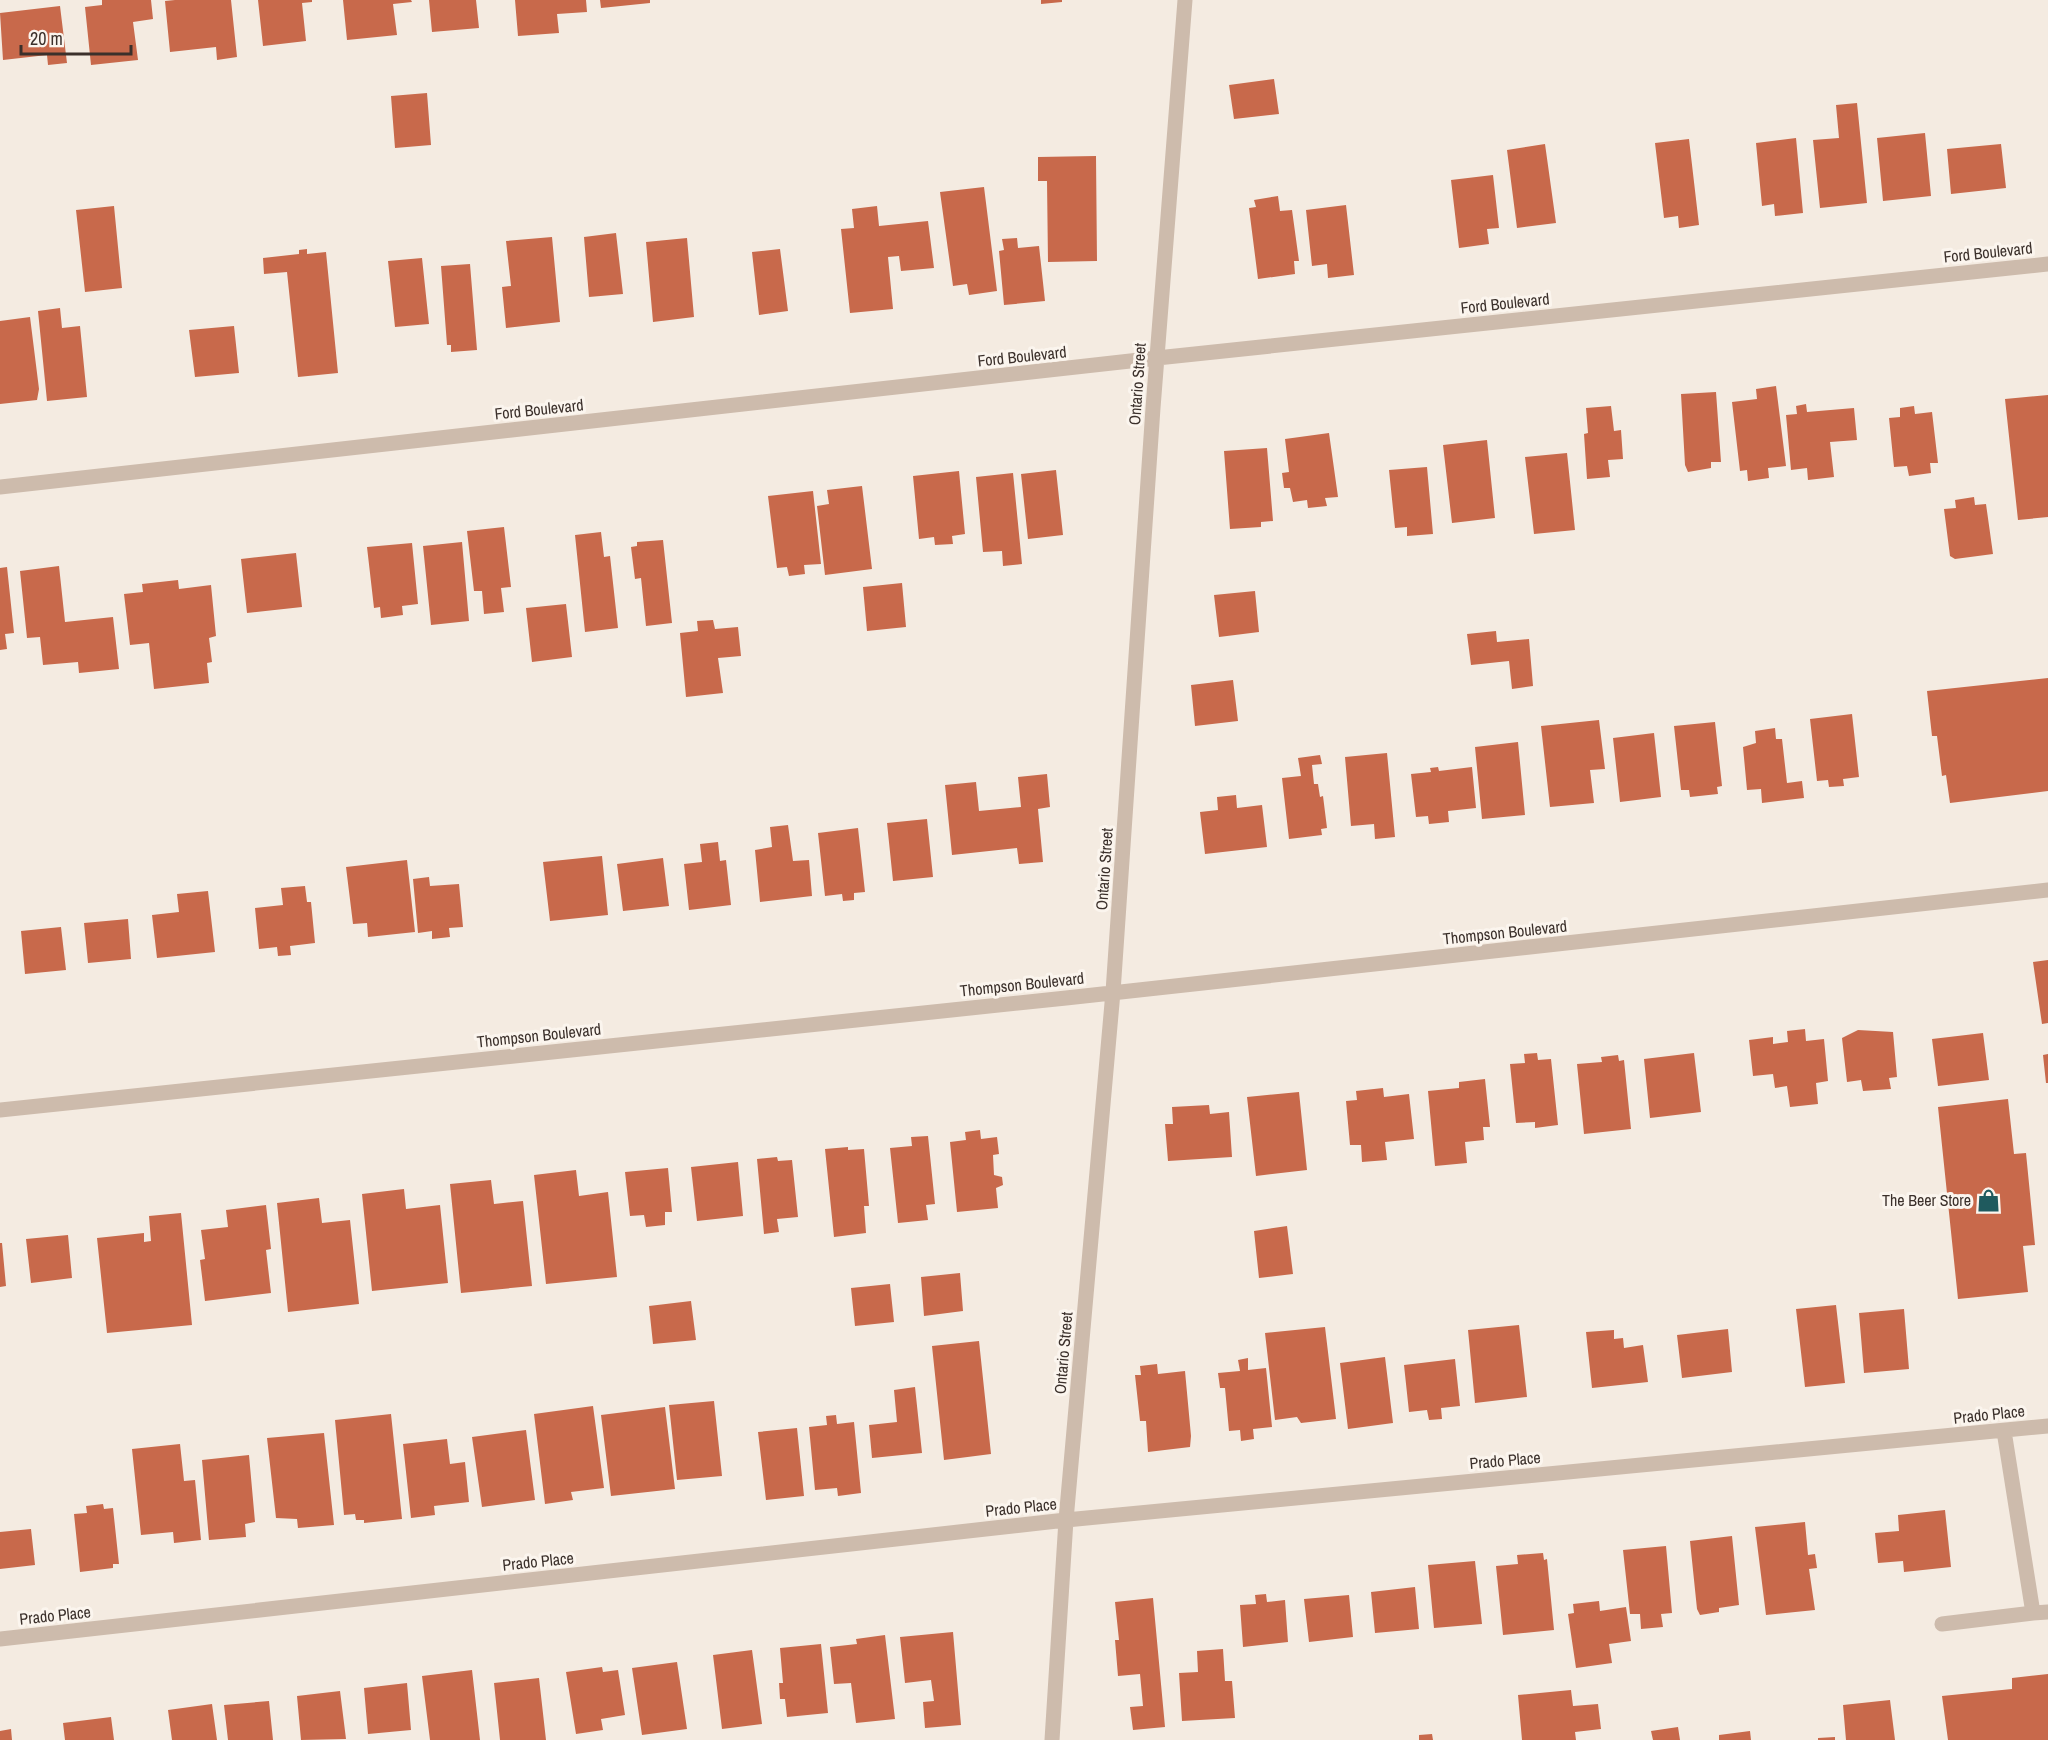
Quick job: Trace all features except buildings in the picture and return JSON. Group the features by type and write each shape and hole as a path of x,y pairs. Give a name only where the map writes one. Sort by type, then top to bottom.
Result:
{"street":[{"name":"Ontario Street","path":"1052,1740 1066,1520 1113,992 1157,358 1185,0"},
{"name":"Ford Boulevard","path":"0,487 1157,358 2048,264"},
{"name":"Thompson Boulevard","path":"0,1110 2048,890"},
{"name":"Prado Place","path":"0,1639 1066,1520 2048,1426"},
{"path":"1942,1624 2040,1613 2004,1431"}],"place":[{"name":"The Beer Store","path":"1989,1200"}]}
